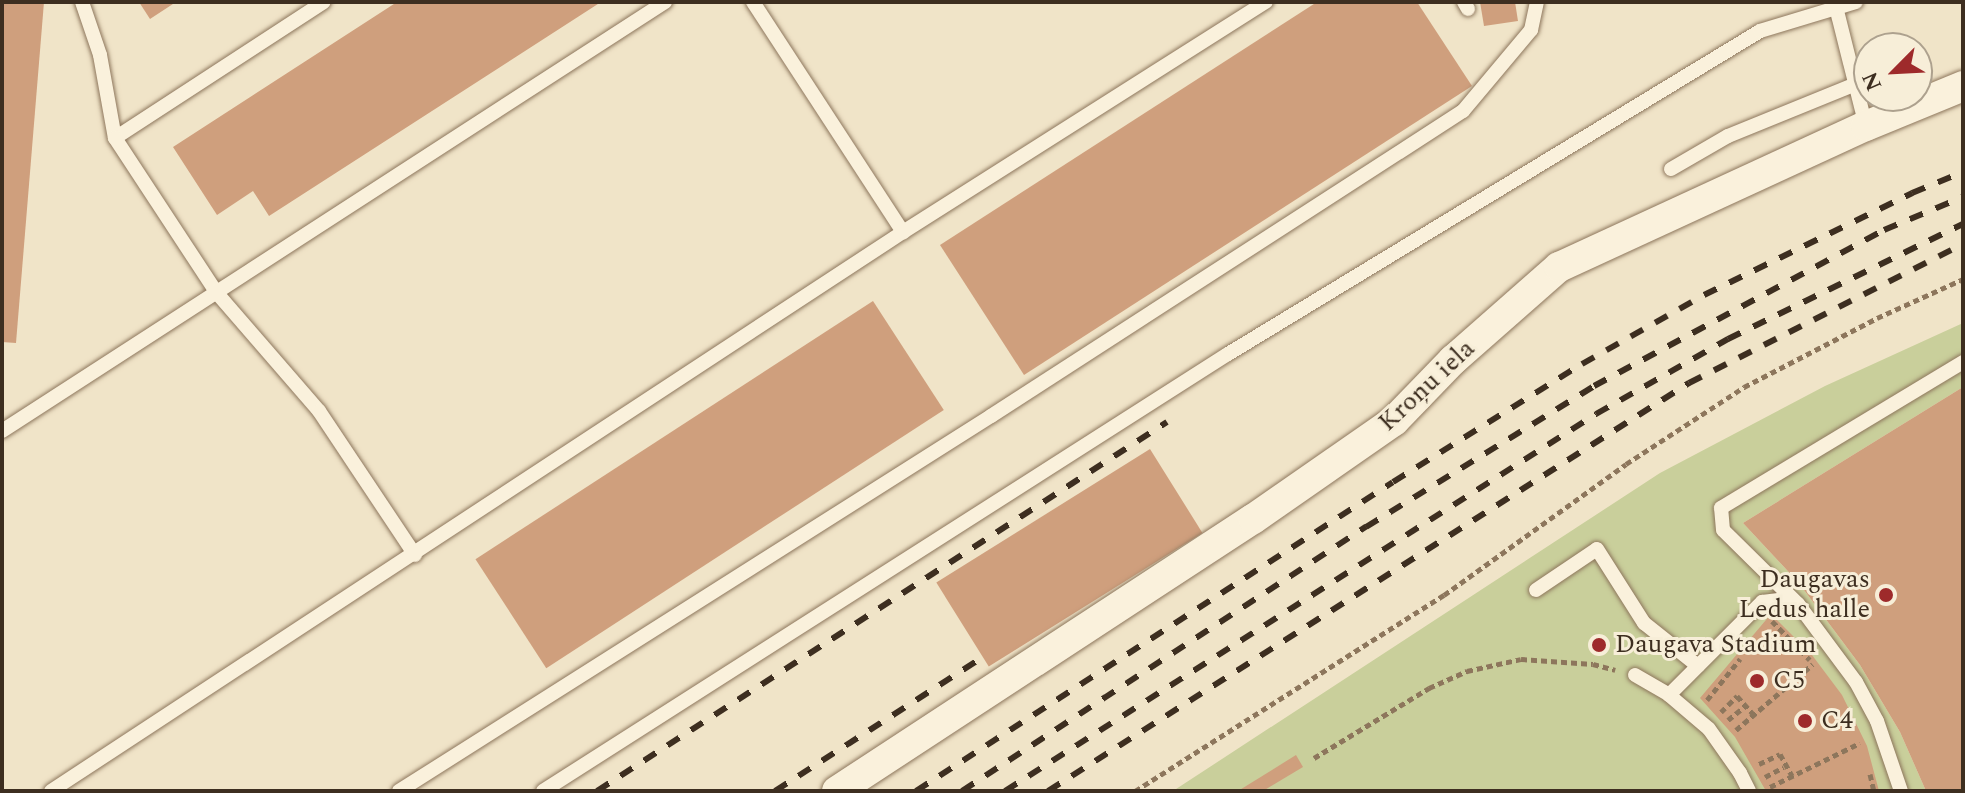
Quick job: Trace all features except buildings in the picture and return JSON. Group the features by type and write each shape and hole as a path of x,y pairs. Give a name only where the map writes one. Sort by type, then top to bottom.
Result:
{"street":[{"name":"Kroņu iela","path":"837,791 1253,519 1394,421 1453,360 1559,267 1866,126 1963,86"}],"lane":[{"path":"82,2 100,55 115,138 216,292 319,411 415,555"},
{"path":"115,138 324,2"},
{"path":"2,431 665,2"},
{"path":"753,2 903,232"},
{"path":"51,791 903,232 1266,2"},
{"path":"399,791 991,416 1463,111 1531,30 1537,2"},
{"path":"543,791 1228,354 1760,31 1856,2"},
{"path":"1836,7 1853,72"},
{"path":"1671,169 1728,136 1853,85"},
{"path":"1863,112 1866,126"},
{"path":"1901,791 1877,721 1856,682 1798,604 1723,530 1721,508 1963,362"},
{"path":"1536,590 1597,549 1644,623 1698,666"},
{"path":"1669,695 1762,602 1779,600 1798,604"},
{"path":"1635,675 1669,695 1709,729 1749,791"}],"path":[{"path":"1135,791 1444,595 1626,464 1744,387 1877,318 1963,279"},
{"path":"1771,621 1820,672"},
{"path":"1314,758 1429,688 1467,671 1521,659 1593,664 1635,675"},
{"path":"1736,730 1813,664"},
{"path":"1720,712 1737,696 1753,714"},
{"path":"1728,720 1744,707"},
{"path":"1854,730 1863,751"},
{"path":"1770,787 1860,743"},
{"path":"1758,765 1780,754 1792,776"},
{"path":"1765,777 1784,767"},
{"path":"1869,771 1874,791"}],"green space":[{"name":"Daugava Stadium","path":"1963,323 1963,387 1743,523 1798,582 1860,665 1900,732 1926,791 1173,791 1660,473 1825,386"}],"railway":[{"path":"916,791 1393,482 1582,364 1704,295 1912,193 1963,172"},
{"path":"962,791 1366,527 1594,386 1884,230 1963,197"},
{"path":"1005,791 1596,414 1728,339 1963,224"},
{"path":"1048,791 1689,383 1963,244"},
{"path":"597,791 1167,422"},
{"path":"775,791 981,658"}],"place":[{"name":"Daugavas Ledus halle","path":"1886,595"},
{"name":"Daugava Stadium","path":"1599,645"},
{"name":"C5","path":"1757,681"},
{"name":"C4","path":"1805,721"}]}
